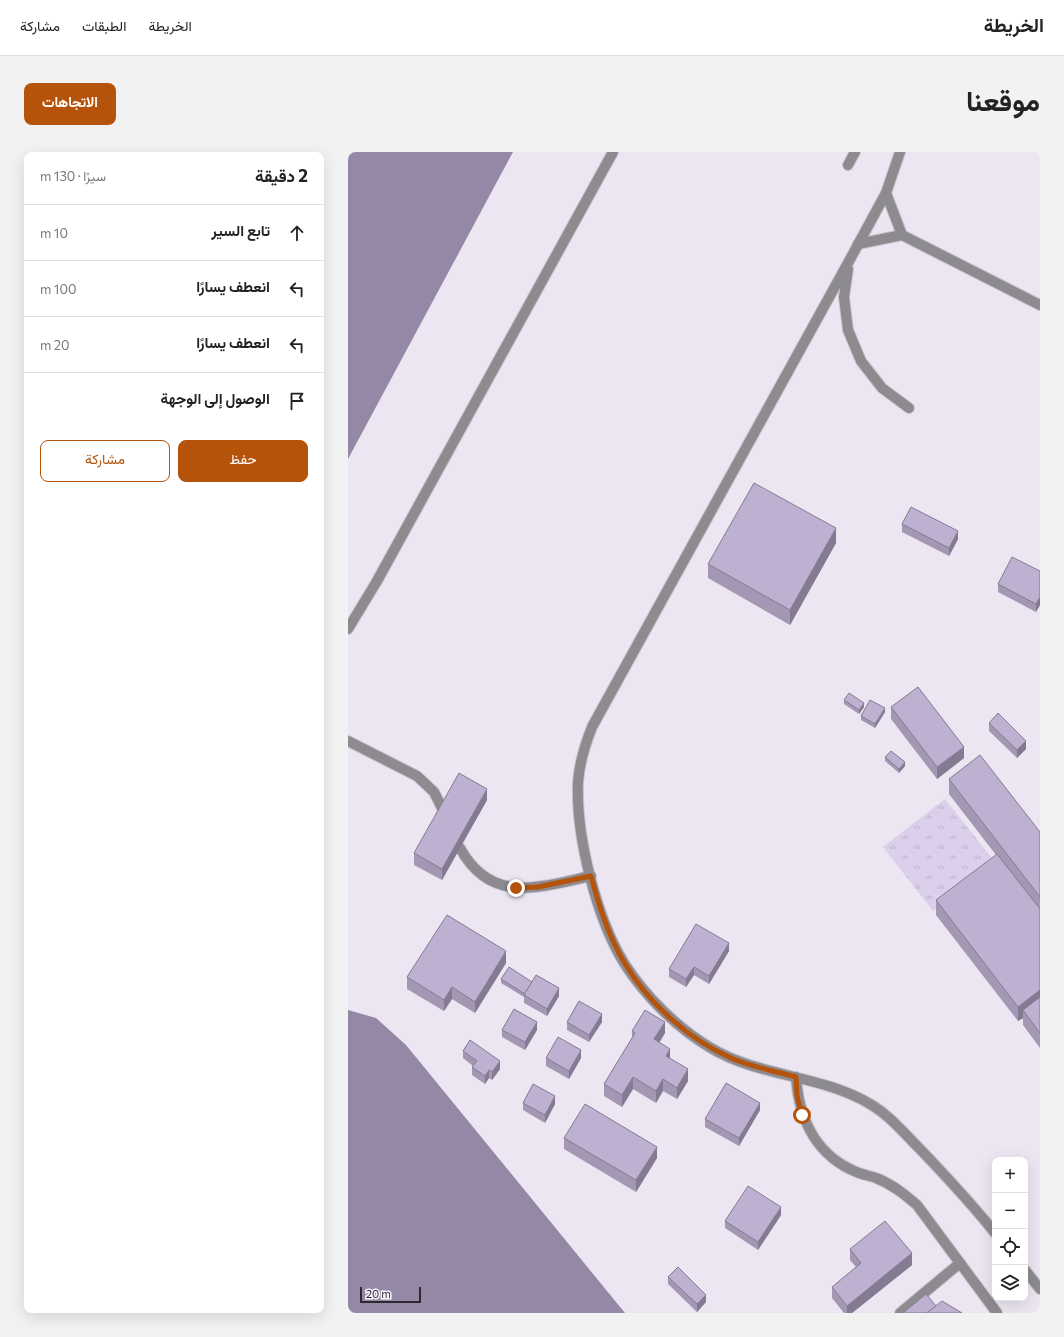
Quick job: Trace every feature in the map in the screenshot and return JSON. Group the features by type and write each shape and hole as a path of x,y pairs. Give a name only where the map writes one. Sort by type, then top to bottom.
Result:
{"lane":[{"path":"348,629 384,567 613,152"},
{"path":"848,165 855,152"},
{"path":"897,154 886,193 592,727 581,761 578,782 578,803 586,854 601,911 624,962 647,993 668,1015 711,1048 733,1059 855,1096 885,1114 964,1195 992,1229"},
{"path":"886,193 902,235"},
{"path":"858,244 902,235 1040,305"},
{"path":"848,263 844,297 850,336 861,361 882,388 909,408"},
{"path":"348,741 422,779 434,792 444,812"},
{"path":"460,848 474,868 494,882 506,887 527,889 591,876"},
{"path":"796,1077 797,1096 802,1115 810,1132 821,1148 834,1161 859,1173 886,1183 904,1193 917,1205 997,1313"},
{"path":"900,1313 960,1263"},
{"path":"1028,1274 1040,1289"}],"green space":[{"path":"945,799 995,862 933,911 883,847"}],"shaded area":[{"path":"348,152 513,152 348,459"},
{"path":"348,1010 376,1018 406,1045 625,1313 348,1313"}],"building":[{"path":"754,483 836,528 790,610 708,564"},
{"path":"911,507 958,531 949,548 902,524"},
{"path":"1012,557 1040,571 1040,597 1036,604 998,584"},
{"path":"918,687 964,747 937,767 891,707"},
{"path":"849,693 864,703 859,710 844,700"},
{"path":"870,700 885,708 875,724 861,716"},
{"path":"998,713 1026,741 1017,750 989,723"},
{"path":"891,751 905,762 899,769 885,757"},
{"path":"980,755 1040,832 1040,897 949,779"},
{"path":"459,773 487,789 442,869 414,853"},
{"path":"997,854 1040,909 1040,990 1018,1007 936,900"},
{"path":"447,915 506,951 475,1002 452,987 444,1000 407,977"},
{"path":"696,924 729,943 709,976 694,967 686,979 669,969"},
{"path":"509,967 532,982 525,994 501,979"},
{"path":"536,975 559,988 547,1009 524,995"},
{"path":"1040,997 1040,1033 1023,1010"},
{"path":"579,1001 602,1014 589,1035 567,1022"},
{"path":"514,1009 537,1022 525,1042 502,1030"},
{"path":"645,1010 665,1022 654,1039 670,1049 666,1056 688,1069 677,1088 663,1079 656,1091 633,1077 622,1095 604,1084 635,1033 632,1031"},
{"path":"558,1037 581,1050 569,1071 546,1058"},
{"path":"470,1040 500,1061 492,1072 489,1070 485,1076 472,1067 477,1061 463,1051"},
{"path":"726,1083 760,1103 739,1138 705,1119"},
{"path":"533,1084 555,1096 545,1115 523,1103"},
{"path":"585,1104 657,1147 636,1180 564,1138"},
{"path":"748,1186 781,1207 758,1242 725,1221"},
{"path":"885,1221 912,1253 847,1306 832,1287 861,1263 850,1249"},
{"path":"678,1267 706,1295 697,1304 668,1277"},
{"path":"926,1294 936,1306 927,1313 903,1313"},
{"path":"942,1301 962,1313 927,1313"}],"route":[{"path":"516,888 527,889 591,876 601,911 611,937 624,962 637,981 652,998 688,1033 711,1048 733,1059 796,1077 797,1096 802,1115"}]}
